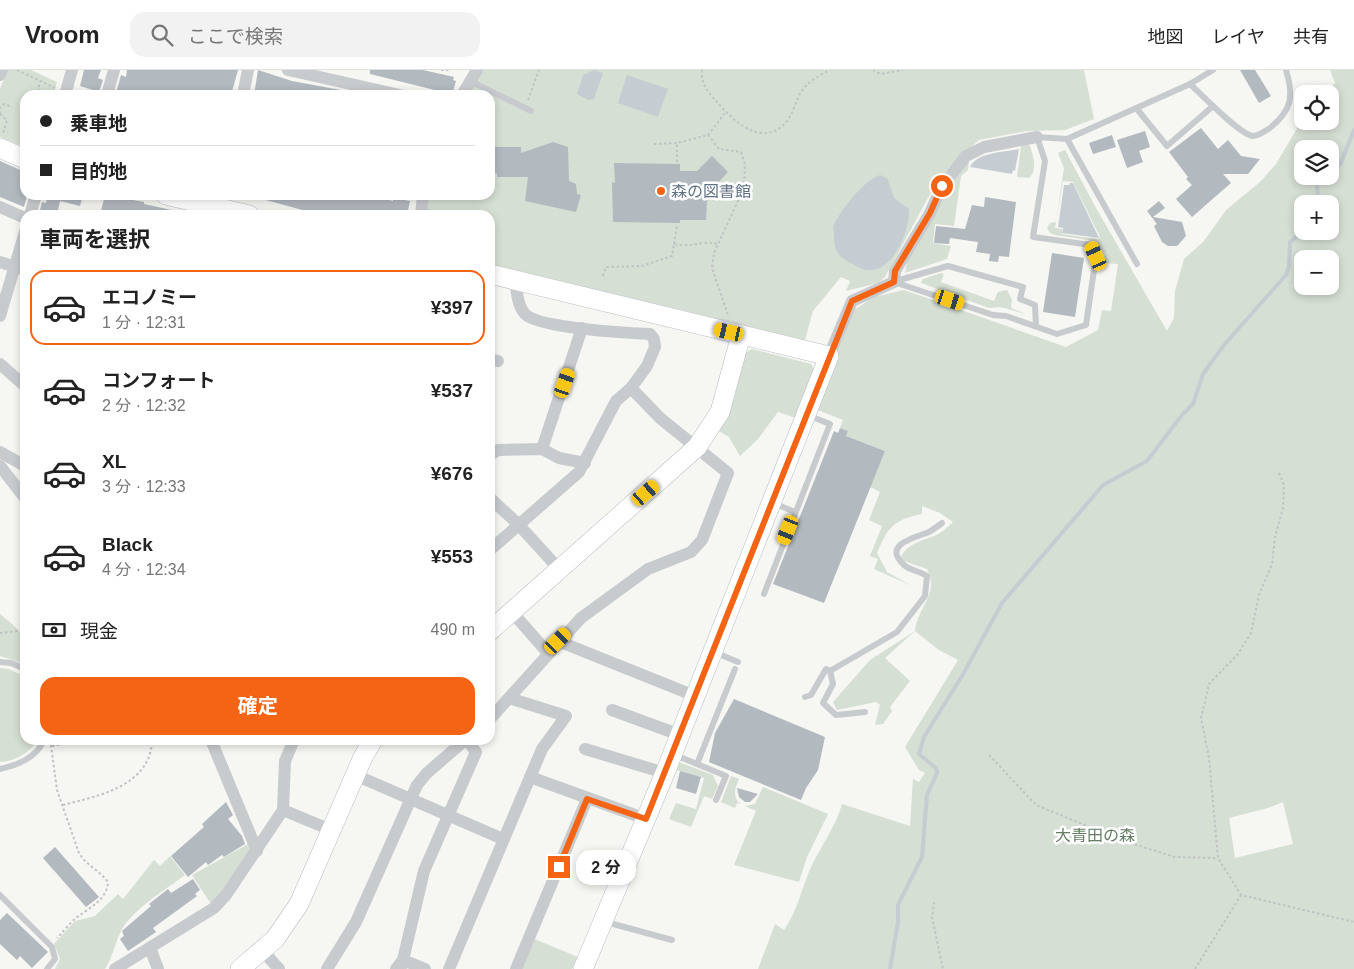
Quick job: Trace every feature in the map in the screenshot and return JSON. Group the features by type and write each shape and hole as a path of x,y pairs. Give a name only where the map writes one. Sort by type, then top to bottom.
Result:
{"street":[{"path":"0,75 2,70"},
{"path":"65,90 72,70"},
{"path":"108,90 114,70"},
{"path":"244,90 248,70"},
{"path":"288,70 378,90"},
{"path":"465,90 474,76"},
{"path":"583,969 665,774 852,301 894,282 895,271 930,213 942,186 966,156 984,147 1037,137"},
{"path":"2,140 20,154"},
{"path":"185,200 222,210"},
{"path":"0,208 20,216"},
{"path":"0,262 20,269 0,315"},
{"path":"495,275 830,356"},
{"path":"495,545 579,472 616,402 631,388 647,366 655,347 654,339 650,334 582,328 535,320 525,314 520,304 515,280"},
{"path":"542,448 582,328"},
{"path":"495,627 697,447 720,412 741,335"},
{"path":"0,364 20,382"},
{"path":"495,713 558,641 581,618 648,569 691,552 702,540 728,473 660,418 631,388"},
{"path":"495,452 542,448 559,458 585,462"},
{"path":"0,452 20,463"},
{"path":"0,466 20,492"},
{"path":"495,503 518,524 559,569"},
{"path":"512,612 548,653"},
{"path":"558,641 695,696"},
{"path":"449,969 542,749 566,716 509,698"},
{"path":"612,710 680,735"},
{"path":"213,745 257,851"},
{"path":"115,969 214,908 226,895 283,810 285,761 291,745"},
{"path":"240,969 275,939 299,904 330,830 370,745"},
{"path":"327,969 356,922 410,800 427,773 460,745"},
{"path":"426,969 400,966 424,871 476,752 470,745"},
{"path":"585,749 665,774"},
{"path":"355,775 503,839"},
{"path":"530,777 646,819"},
{"path":"516,969 587,799"},
{"path":"283,810 330,830"},
{"path":"150,948 158,969"},
{"path":"263,951 279,969"}],"lane":[{"path":"894,282 992,315 1006,316 1057,334 1086,325 1096,256 1091,246 1033,237 1045,161 1037,137 1067,139 1190,84 1213,70"},
{"path":"1190,84 1240,130 1253,136 1262,134 1283,117 1290,102 1290,88 1286,70"},
{"path":"474,76 531,111"},
{"path":"1137,109 1167,146 1213,106"},
{"path":"1067,139 1136,264"},
{"path":"894,282 948,266 1022,287 1020,299 1034,305 1036,326"},
{"path":"764,594 830,424 806,415"},
{"path":"772,503 795,512"},
{"path":"805,697 811,695 823,671 830,671 896,632 925,596 927,576 904,566 899,560 897,550 899,545 908,539 930,531 942,523"},
{"path":"713,652 738,662"},
{"path":"0,662 11,663 20,668"},
{"path":"697,764 735,669"},
{"path":"830,671 833,684 823,703 836,715 864,712"},
{"path":"0,769 16,766 31,758 40,745"},
{"path":"673,754 726,776 716,800"},
{"path":"0,895 55,953 55,959 47,969"},
{"path":"602,921 672,940"}],"path":[{"path":"17,70 57,90"},
{"path":"441,70 450,70"},
{"path":"527,102 539,70"},
{"path":"702,70 703,82 710,95 741,126 756,133 772,132 787,121 804,87 830,70"},
{"path":"873,70 880,74 904,70"},
{"path":"39,82 40,90"},
{"path":"2,140 7,120 0,114 0,108 4,104 12,107"},
{"path":"654,144 678,143 708,135 726,112"},
{"path":"708,135 719,149 741,152 744,164 744,188 714,253 712,268 729,318"},
{"path":"677,162 678,143"},
{"path":"603,276 606,267 642,266 672,256 677,225"},
{"path":"674,244 688,247 707,242 718,244"},
{"path":"1279,473 1284,485 1283,508 1275,537 1272,564 1259,594 1251,633 1238,654 1210,684 1201,718 1209,758 1218,858 1241,895 1354,922"},
{"path":"0,634 20,631"},
{"path":"50,946 74,920 97,904 108,887 108,882 102,874 83,860 79,853 57,790 52,746 58,745"},
{"path":"62,805 103,793 130,781 147,763 151,745"},
{"path":"989,755 1036,805 1124,841 1175,857 1218,858"},
{"path":"1194,969 1241,895"},
{"path":"934,902 932,917 943,969"}],"green space":[{"path":"8,70 31,70 57,82 55,90 20,90 20,145 0,137 0,89"},
{"path":"483,70 1084,70 1094,119 1065,130 1026,131 979,140 951,165 935,185 885,277 878,283 846,291 850,281 841,277 813,311 805,340 495,265 495,210 426,210 428,200 495,200 495,90 472,90"},
{"name":"大青田の森","path":"1330,70 1354,70 1354,969 758,969 775,924 784,930 789,923 809,871 833,827 842,804 910,826 913,779 919,782 925,773 919,770 905,747 958,660 939,650 915,631 929,594 930,578 927,569 904,561 901,557 911,546 934,536 953,522 940,513 922,506 922,514 897,522 884,537 877,553 887,572 912,586 874,569 878,559 870,556 882,526 869,520 880,492 870,487 885,451 846,436 848,431 840,428 843,420 815,409 854,310 874,297 904,290 1066,347 1098,330 1102,310 1111,311 1118,264 1103,263 1105,254 1094,241 1055,235 1050,233 1047,228 1050,223 1056,222 1064,168 1058,153 1065,150 1167,331 1174,318 1175,291 1184,259 1204,241 1226,210 1260,182 1276,164 1296,130 1339,130 1339,85 1333,85 1335,83","holes":["1063,181 1073,182 1100,237 1098,239 1062,234 1062,229 1055,228","1283,802 1293,844 1235,858 1229,818"]},
{"path":"1028,144 1033,158 1034,167 1032,175 1029,178 1017,177 1021,146"},
{"path":"969,161 968,170 961,176 954,226 935,224 933,243 951,246 947,259 905,273 907,262 947,188"},
{"path":"941,273 944,274 941,282 994,301 998,292 1007,290 1012,299 1011,308 1026,314 1000,307 989,308 921,283 923,279"},
{"path":"752,349 811,364 815,372 796,418 778,412 758,439 740,456 729,437 719,431 735,396 745,353"},
{"path":"0,614 20,632 20,662 0,656"},
{"path":"915,631 885,658 910,681 890,707 892,711 883,724 875,725 880,705 876,702 837,710 833,702 870,660"},
{"path":"0,668 9,669 20,674 20,745 34,745 22,756 0,762"},
{"path":"676,761 713,775 718,786 712,799 704,796 691,827 669,819 676,803 696,809 704,778 673,769"},
{"path":"731,776 739,779 735,795 740,804 737,803 735,808 721,802"},
{"path":"763,787 828,814 807,857 799,882 734,865 756,811 745,806 755,804"},
{"path":"248,844 250,850 228,885 211,904 192,875"},
{"path":"170,856 185,875 151,900 127,922 122,929 105,969 55,969 60,959 54,944 75,921 95,916 118,894 123,899 154,860 160,866"},
{"path":"532,938 578,957 572,969 519,969"}],"shaded area":[{"path":"594,70 603,73 594,99 588,100 577,94 583,75"},
{"path":"627,75 668,89 658,117 618,103"},
{"path":"1019,149 1015,171 1013,170 1012,174 970,167 978,158"},
{"path":"880,175 887,178 894,198 909,209 908,219 906,231 895,254 878,269 868,270 842,258 836,250 833,227 840,213 860,189 867,182"},
{"path":"1073,183 1099,238 1062,233 1063,228 1058,227 1064,185 1069,185"}],"building":[{"path":"84,70 101,70 98,78 103,80 100,90 80,86"},
{"path":"127,70 238,70 232,90 117,90 121,75 126,77"},
{"path":"258,70 292,81 341,90 255,90"},
{"path":"370,70 423,70 454,77 453,80 456,81 453,90 435,90 370,74"},
{"path":"1240,70 1255,70 1271,96 1259,103"},
{"path":"1201,128 1218,149 1228,140 1241,156 1260,159 1248,174 1223,174 1231,183 1192,217 1176,199 1192,185 1169,152"},
{"path":"1145,131 1150,147 1139,151 1143,162 1127,168 1117,140"},
{"path":"1112,135 1116,147 1093,154 1089,143"},
{"path":"553,142 568,147 569,181 576,184 577,194 581,195 576,212 525,201 528,177 497,177 497,173 495,173 495,147 521,147 521,153"},
{"name":"森の図書館","path":"712,156 728,172 711,190 709,200 707,201 706,220 680,220 680,223 613,222 612,182 615,183 614,163 680,164 680,171 697,171"},
{"path":"0,161 20,170 20,200 26,200 24,207 0,197"},
{"path":"985,197 1016,202 1009,257 999,256 998,262 989,261 990,254 976,252 978,242 950,238 949,244 934,243 936,226 965,229 972,205 984,207"},
{"path":"47,200 82,200 80,206 60,201 58,210 40,210 42,202 46,203"},
{"path":"104,200 133,200 171,210 101,210"},
{"path":"266,200 410,201 408,210 303,210"},
{"path":"1159,201 1165,208 1153,217 1182,222 1186,236 1177,246 1168,246 1162,242 1154,226 1157,224 1147,211"},
{"path":"1052,253 1084,258 1075,317 1043,312"},
{"path":"840,428 848,431 846,436 885,451 824,603 773,584 834,431 838,433"},
{"path":"734,699 825,737 818,770 806,788 801,800 709,762 715,733"},
{"path":"680,771 701,777 696,794 676,788"},
{"path":"737,788 758,794 750,802 745,802 739,797"},
{"path":"226,802 233,815 228,819 242,836 245,844 224,857 222,855 208,865 206,862 188,877 171,856 204,827 202,824"},
{"path":"55,847 99,897 86,907 43,858"},
{"path":"193,879 200,890 195,894 197,896 153,928 156,932 128,951 120,939 124,936 122,931 151,906 149,904 168,889 171,893"},
{"path":"7,913 48,952 32,968 20,956 17,960 0,944 0,920"}],"waterway":[{"path":"1339,166 1354,130"},
{"path":"1317,185 1318,195"},
{"path":"890,969 898,922 898,905 922,857 927,795 937,773 936,768 919,754 924,737 962,676 1002,603 1103,485 1147,461 1182,415 1193,404 1203,374 1224,345 1286,275 1289,266 1290,242 1294,239"}],"place":[{"name":"森の図書館","path":"661,191"}],"route":[{"path":"559,867 587,799 646,819 852,301 894,282 895,271 930,213 942,186"}]}
